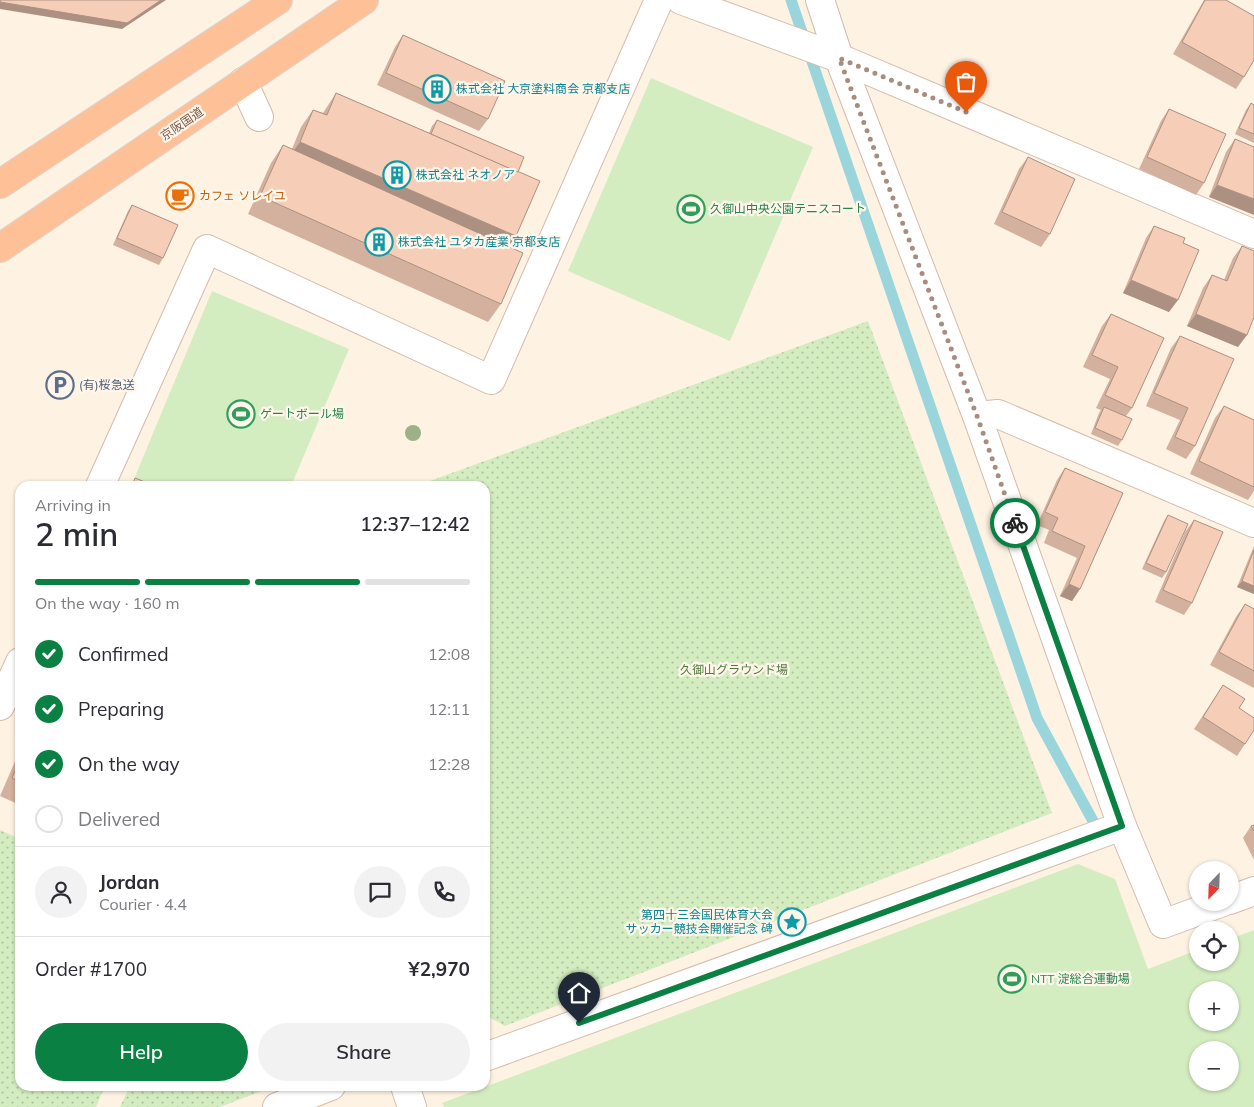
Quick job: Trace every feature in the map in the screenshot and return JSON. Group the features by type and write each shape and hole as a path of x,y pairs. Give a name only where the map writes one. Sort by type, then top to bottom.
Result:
{"highway":[{"path":"0,184 278,0"},
{"name":"京阪国道","path":"0,248 364,0"}],"street":[{"path":"102,481 207,249 491,380 659,0"},
{"path":"681,0 839,58 1254,234"},
{"path":"820,0 839,58 977,416 1122,826 1163,924 1198,911"},
{"path":"243,82 259,118"},
{"path":"977,416 998,414 1254,523"},
{"path":"0,706 15,673"},
{"path":"490,1055 1122,826"},
{"path":"1239,897 1254,891"},
{"path":"277,1107 318,1091"},
{"path":"406,1091 412,1107"}],"green space":[{"name":"久御山中央公園テニスコート","path":"651,78 813,147 730,341 568,271"},
{"name":"ゲートボール場","path":"212,291 349,349 293,481 139,481 134,479"},
{"name":"久御山グラウンド場","path":"868,321 1052,813 505,1026 490,1018 490,481 430,481"},
{"path":"0,830 15,837 15,1091 103,1091 96,1107 0,1107"},
{"name":"NTT 淀総合運動場","path":"1078,864 1115,879 1148,969 1189,953 1189,971 1239,971 1239,936 1254,930 1254,1107 444,1107 442,1103 474,1091 490,1091 490,1085"},
{"path":"128,1091 262,1091 220,1107 120,1107"}],"building":[{"path":"0,0 161,0 127,23 0,2"},
{"path":"1205,0 1226,0 1254,16 1254,60 1244,77 1182,42"},
{"name":"株式会社 大京塗料商会 京都支店","path":"403,35 505,81 488,119 386,73"},
{"name":"株式会社 ネオノア","path":"336,93 540,181 516,236 300,142 313,110 327,115"},
{"path":"1251,103 1254,105 1254,134 1239,128"},
{"path":"1169,109 1226,134 1204,183 1147,157"},
{"path":"437,120 524,157 518,172 431,134"},
{"path":"1235,139 1254,147 1254,199 1217,185"},
{"name":"株式会社 ユタカ産業 京都支店","path":"283,145 523,253 501,304 260,196"},
{"path":"1028,157 1075,179 1050,234 1002,212"},
{"path":"132,205 178,225 163,258 117,238"},
{"path":"1154,226 1185,238 1183,243 1199,250 1178,300 1131,280"},
{"path":"1242,246 1254,251 1254,317 1247,335 1196,314 1212,275 1227,281"},
{"path":"1111,314 1164,338 1132,408 1105,395 1118,367 1092,355"},
{"path":"1180,336 1234,359 1195,446 1175,437 1188,408 1154,393"},
{"path":"1224,406 1254,420 1254,487 1199,461"},
{"path":"1104,407 1132,419 1122,440 1095,428"},
{"path":"1065,468 1123,493 1080,589 1069,584 1085,546 1052,531 1058,518 1045,512"},
{"path":"1168,515 1188,524 1166,572 1146,563"},
{"path":"1194,520 1223,532 1192,603 1163,590"},
{"path":"1254,550 1254,586 1242,581"},
{"path":"1245,604 1254,609 1254,671 1219,652"},
{"path":"1223,685 1245,699 1239,708 1254,718 1254,730 1245,744 1203,717"}],"waterway":[{"path":"791,0 1037,718 1099,832 1096,832"}],"way so far":[{"path":"966,112 839,58 977,416 1015,523"}],"place":[{"name":"株式会社 大京塗料商会 京都支店","path":"437,89"},
{"name":"株式会社 ネオノア","path":"397,175"},
{"name":"カフェ ソレイユ","path":"180,196"},
{"name":"久御山中央公園テニスコート","path":"691,209"},
{"name":"株式会社 ユタカ産業 京都支店","path":"379,242"},
{"name":"(有)桜急送","path":"60,385"},
{"name":"ゲートボール場","path":"241,414"},
{"name":"第四十三会国民体育大会 サッカー競技会開催記念 碑","path":"792,922"},
{"name":"NTT 淀総合運動場","path":"1012,979"}],"route":[{"path":"579,1023 1122,826 1015,523"}]}
